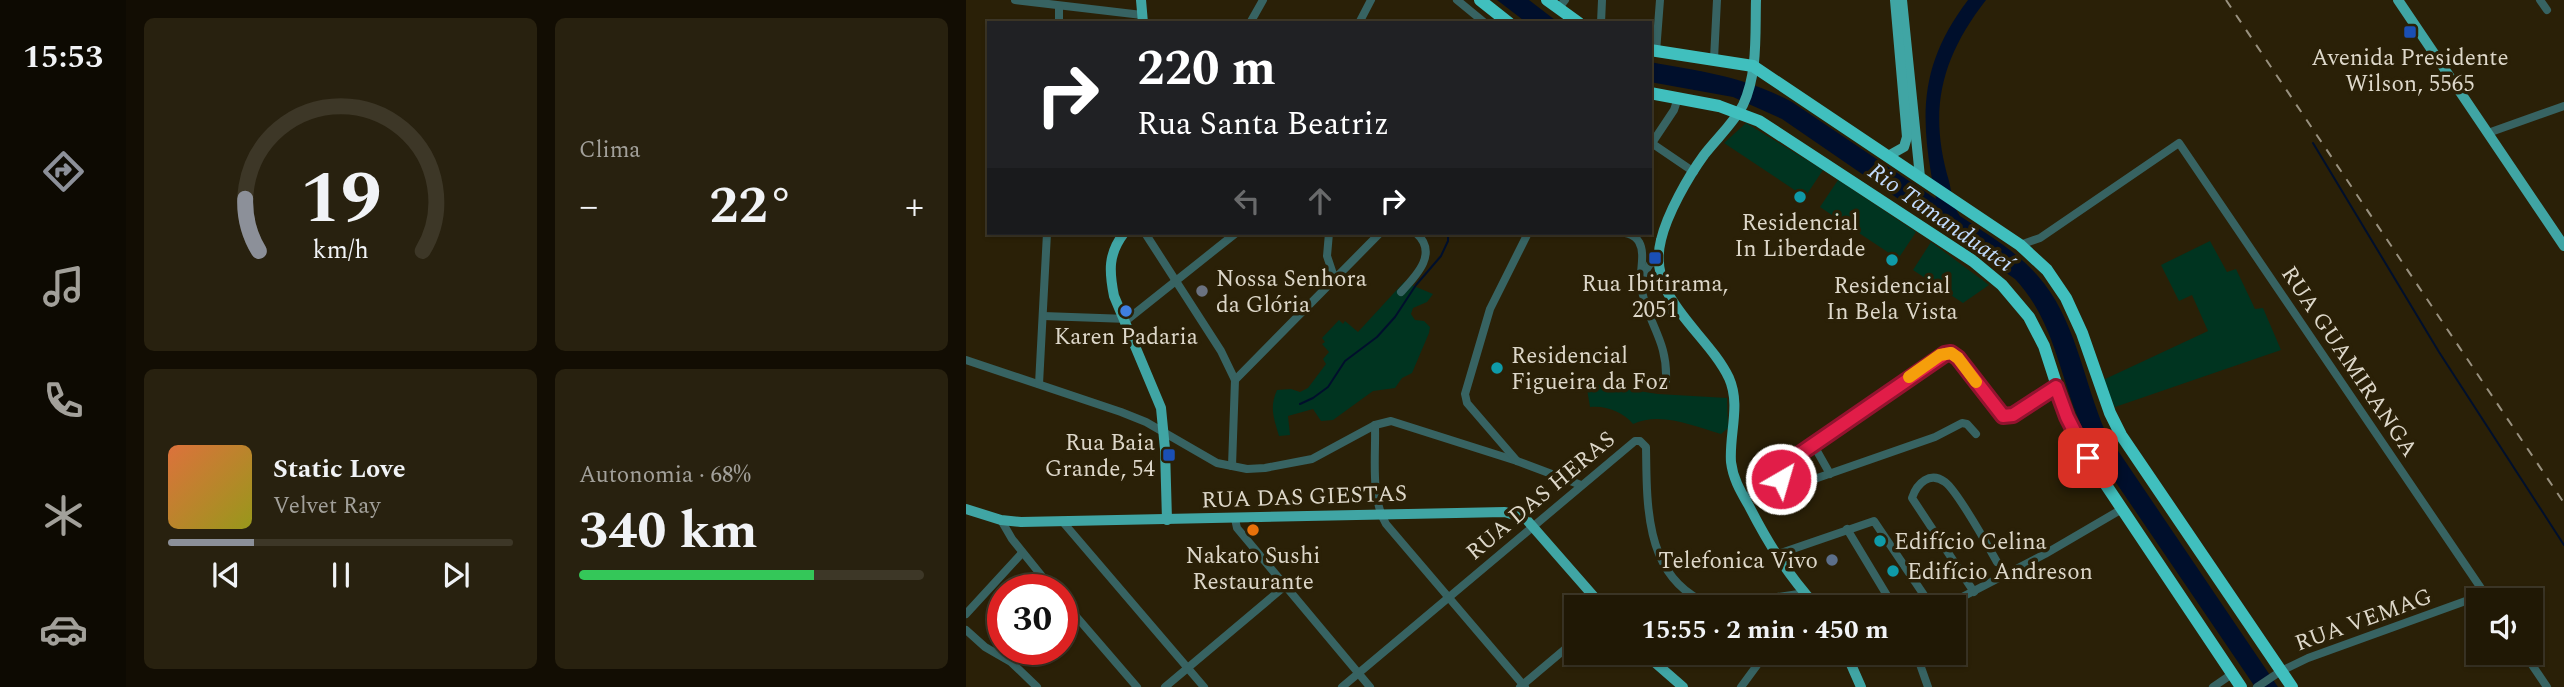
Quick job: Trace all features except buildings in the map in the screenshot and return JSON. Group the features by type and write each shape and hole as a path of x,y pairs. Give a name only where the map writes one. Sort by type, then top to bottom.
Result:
{"highway":[{"path":"1479,0 1506,21"},
{"path":"1547,0 1561,4 1576,21"},
{"path":"1653,51 1714,59 1753,71 1981,217 2033,255 2057,283 2075,315 2103,396 2121,435 2277,673 2292,687"},
{"path":"1652,93 1740,109 1988,272 2017,300 2044,346 2056,387 2076,436 2241,687"}],"main road":[{"path":"1142,0 1143,19"},
{"path":"1756,0 1753,71 1740,109 1694,172 1665,227 1658,272 1677,308 1729,379 1734,393 1731,462 1736,481 1775,555 1805,593"},
{"path":"1888,156 1904,147 1907,136 1895,0"},
{"path":"1902,0 1924,180"},
{"path":"2398,0 2564,246"},
{"path":"1123,235 1111,255 1114,296 1156,396 1164,433 1167,520"},
{"name":"RUA DAS GIESTAS","path":"966,509 1001,520 1021,522 1496,511 1517,514 1533,526 1593,595"},
{"path":"1658,665 1683,687"},
{"path":"1853,665 1861,687"}],"street":[{"path":"1015,0 1143,19"},
{"path":"1251,21 1263,0"},
{"path":"1360,21 1371,0"},
{"path":"1457,0 1483,21"},
{"path":"1601,21 1602,0"},
{"path":"1653,51 1660,0"},
{"path":"1714,59 1717,0"},
{"path":"2540,0 2547,10"},
{"path":"1059,6 1059,21"},
{"path":"1652,141 1674,110 1678,98"},
{"path":"2487,133 2564,106"},
{"path":"1652,143 1694,172"},
{"name":"RUA GUAMIRANGA","path":"2040,238 2179,143 2481,588"},
{"path":"1040,384 1047,235"},
{"path":"1149,235 1222,351 1235,380 1231,466"},
{"path":"1043,316 1125,321 1234,235"},
{"path":"1329,235 1327,256 1335,280"},
{"path":"1235,380 1378,235"},
{"path":"1401,292 1425,261 1424,244 1417,235"},
{"path":"1517,461 1467,403 1465,394 1490,309 1527,235"},
{"path":"1630,235 1640,244 1640,283 1648,314 1664,348 1667,361 1665,381"},
{"path":"2020,245 2040,238"},
{"path":"2033,255 2040,238"},
{"path":"1640,283 1646,269 1658,259"},
{"path":"1648,314 1677,308"},
{"path":"1744,498 1781,479 1791,460 1945,354 1951,353 1958,358 2003,416 2013,415 2056,387"},
{"path":"966,360 1134,417 1202,456 1231,466 1265,468 1312,459 1376,425 1396,422 1581,485"},
{"path":"1781,479 1799,483 1830,474 1935,437 1962,423 1967,424 1976,434"},
{"path":"1376,425 1377,493 1381,514 1448,597 1523,686 1564,650"},
{"name":"RUA DAS HERAS","path":"1342,687 1629,444 1640,441 1646,447 1649,522 1668,572 1679,586 1706,604 1716,606 1805,593"},
{"path":"1813,444 1830,474"},
{"path":"1974,592 1912,498 1919,485 1927,478 1934,477 1949,485 1997,562"},
{"path":"1966,596 2122,509"},
{"path":"1235,519 1237,528 1370,687"},
{"path":"1001,520 1012,539 1041,574"},
{"path":"1775,555 1872,520 1877,523 1924,595"},
{"path":"1062,521 1204,687"},
{"path":"1847,529 1887,595"},
{"path":"966,614 1022,552"},
{"path":"1165,687 1285,586"},
{"name":"RUA VEMAG","path":"2257,687 2277,673 2308,658 2466,604"},
{"path":"1078,619 1137,687"},
{"path":"966,631 1011,662 1037,687"},
{"path":"1741,687 1757,665"},
{"path":"1920,665 1928,687"},
{"path":"2532,665 2547,687"},
{"path":"2213,687 2232,674"}],"green space":[{"path":"1746,123 1823,170 1805,197 1724,143"},
{"path":"1838,180 1916,232 1898,259 1820,207"},
{"path":"2210,241 2227,272 2236,269 2255,309 2263,308 2281,350 2115,407 2103,380 2208,331 2192,295 2179,301 2161,265"},
{"path":"1931,242 1989,285 1963,303 1913,270"},
{"path":"1404,282 1433,294 1427,302 1413,308 1411,314 1415,320 1424,321 1430,327 1412,373 1402,378 1395,388 1373,391 1333,420 1321,421 1313,409 1288,416 1290,435 1279,436 1273,408 1277,390 1291,389 1300,392 1308,388 1326,364 1323,359 1329,352 1322,344 1325,342 1322,338 1339,320 1343,324 1345,321 1358,332"},
{"path":"1586,383 1658,394 1727,398 1728,428 1721,434 1666,419 1643,420 1633,424 1614,410 1590,407"}],"water":[{"path":"1497,0 1529,0 1556,21 1524,21"},
{"name":"Rio Tamanduateí","path":"1968,0 1986,0 1958,43 1943,86 1940,131 1955,208 1960,216 2020,258 2050,292 2070,330 2106,433 2278,687 2255,687 2102,462 2079,420 2037,309 2015,279 1782,119 1733,97 1652,82 1652,62 1723,76 1757,86 1792,102 1936,199 1927,148 1926,103 1934,62 1954,21"}],"waterway":[{"path":"2313,143 2439,352 2564,545"},
{"path":"1300,404 1328,387 1345,361 1377,337 1395,317 1416,285 1441,256 1448,235"}],"railway":[{"path":"2226,0 2564,503"}],"slow traffic":[{"path":"1909,377 1940,355 1951,353 1976,382"}],"place":[{"name":"Avenida Presidente Wilson, 5565","path":"2410,32"},
{"name":"Residencial In Liberdade","path":"1800,197"},
{"name":"Rua Ibitirama, 2051","path":"1655,258"},
{"name":"Residencial In Bela Vista","path":"1892,260"},
{"name":"Nossa Senhora da Glória","path":"1202,291"},
{"name":"Karen Padaria","path":"1126,311"},
{"name":"Residencial Figueira da Foz","path":"1497,368"},
{"name":"Rua Baia Grande, 54","path":"1169,455"},
{"name":"Nakato Sushi Restaurante","path":"1253,530"},
{"name":"Edifício Celina","path":"1880,541"},
{"name":"Telefonica Vivo","path":"1832,560"},
{"name":"Edifício Andreson","path":"1893,571"}],"route":[{"path":"1781,479 1783,470 1791,460 1940,355 1951,353 1958,358 2003,416 2013,415 2056,387 2067,417 2088,458"}]}
